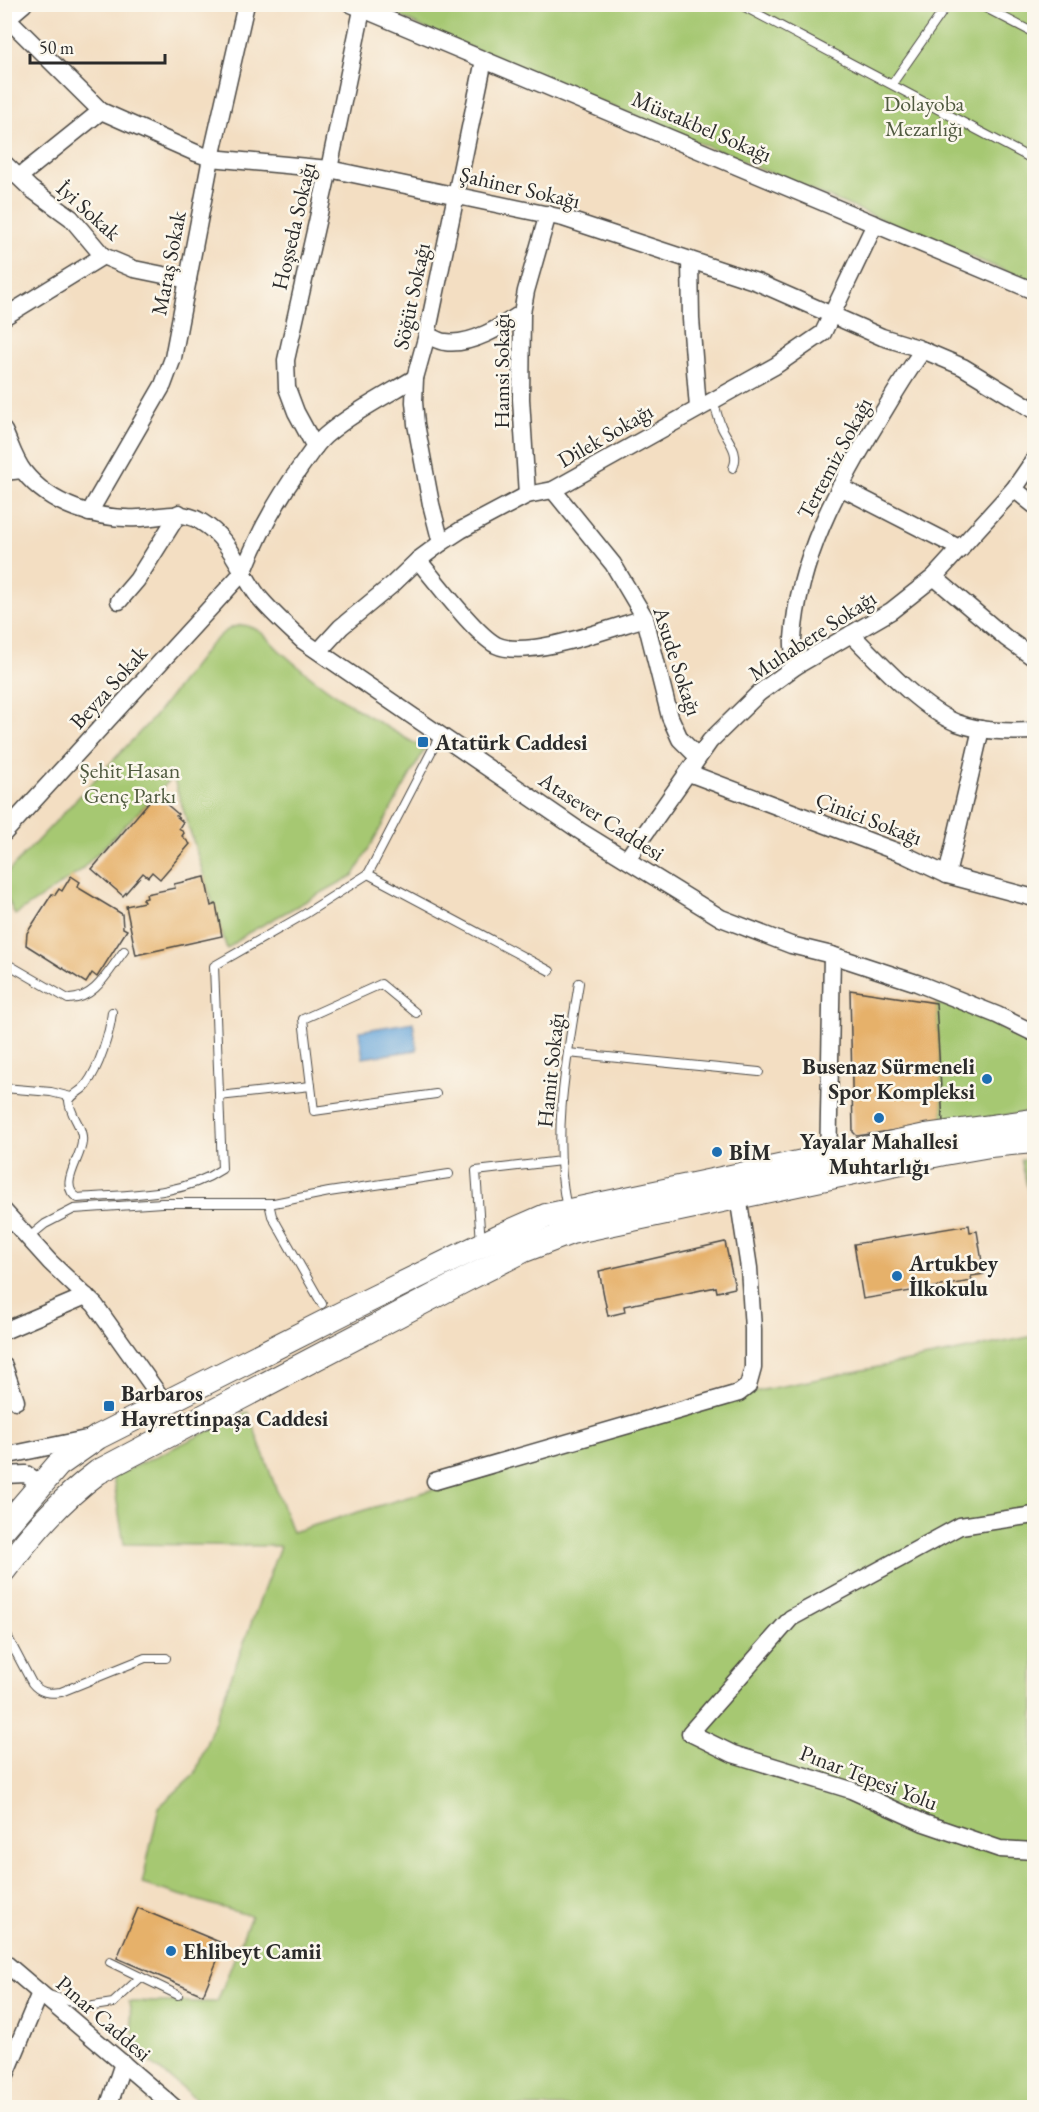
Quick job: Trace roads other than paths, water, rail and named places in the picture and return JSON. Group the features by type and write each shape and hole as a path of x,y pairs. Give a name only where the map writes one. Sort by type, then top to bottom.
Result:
{"street":[{"path":"6,20 24,4"},
{"name":"Maraş Sokak","path":"89,513 163,385 174,358 211,158 246,4"},
{"name":"Müstakbel Sokağı","path":"369,9 484,60 1035,291"},
{"name":"Hoşseda Sokağı","path":"315,447 296,412 287,387 286,360 329,169 369,9"},
{"name":"Şahiner Sokağı","path":"6,20 101,111 196,153 211,158 329,169 548,214 757,282 882,337 923,350 963,367 1035,410"},
{"name":"Söğüt Sokağı","path":"441,543 416,424 415,378 427,335 484,60"},
{"path":"19,177 101,111"},
{"name":"İyi Sokak","path":"4,163 31,189 71,218 103,256 134,269 188,280"},
{"name":"Hamsi Sokağı","path":"527,495 521,399 522,313 525,291 548,214"},
{"name":"Dilek Sokağı","path":"319,651 341,627 418,560 461,530 527,495 553,490 775,366 823,333 875,224"},
{"path":"4,317 103,256"},
{"path":"690,260 698,408"},
{"path":"427,335 445,342 466,340 499,328 522,313"},
{"name":"Tertemiz Sokağı","path":"796,666 792,641 799,600 823,519 905,376 923,350"},
{"name":"Beyza Sokak","path":"4,833 244,570 268,517 315,447 325,436 362,410 415,378"},
{"path":"4,431 22,470 47,494 63,503 89,513 119,518 140,519 180,513"},
{"name":"Muhabere Sokağı","path":"627,859 710,741 759,693 796,666 891,611 934,577 1014,489 1035,460"},
{"path":"4,472 22,470"},
{"path":"840,486 961,549"},
{"path":"1014,489 1035,505"},
{"name":"Asude Sokağı","path":"553,490 613,564 645,618 670,717 680,738 698,758"},
{"path":"119,601 138,580 180,513"},
{"name":"Atasever Caddesi","path":"180,513 199,520 220,536 230,547 258,596 303,641 580,831 721,918 791,945 832,955 917,983 1035,1033"},
{"path":"418,560 478,629 494,643 504,648 544,647 645,618"},
{"path":"934,577 1006,638 1035,658"},
{"path":"851,634 919,700 956,723 981,729 1035,731"},
{"path":"947,875 981,729"},
{"name":"Çinici Sokağı","path":"689,773 903,855 947,875 1035,898"},
{"path":"828,1167 832,955"},
{"path":"4,1528 57,1465 98,1437 482,1245 546,1216 569,1221 738,1196 926,1136 1035,1121"},
{"path":"4,1570 30,1536 70,1492 98,1472 524,1250 569,1221 828,1167 1035,1141"},
{"path":"435,1481 739,1393 748,1386 753,1368 753,1329 749,1268 738,1196"},
{"path":"4,1211 50,1262 96,1305 164,1402"},
{"path":"4,1331 86,1296"},
{"path":"4,1366 16,1401"},
{"path":"4,1456 98,1437"},
{"path":"4,1475 26,1474 41,1485"},
{"name":"Pınar Tepesi Yolu","path":"1035,1515 960,1526 791,1618 690,1733 733,1754 851,1790 924,1823 1000,1849 1035,1851"},
{"name":"Pınar Caddesi","path":"4,1962 94,2036 176,2108"},
{"path":"4,2079 40,1993"},
{"path":"108,2108 123,2063"}],"lane":[{"path":"738,4 1035,159"},
{"path":"892,84 948,4"},
{"path":"978,4 1035,33"},
{"path":"713,400 721,426 733,447 736,461 733,468"},
{"path":"112,1012 104,1046 89,1080 83,1089 71,1097 69,1105 83,1137 82,1147 74,1164 69,1185 72,1193 78,1198 177,1189 205,1180 222,1169 214,966 305,914 368,874 441,735"},
{"path":"368,874 550,971"},
{"path":"4,962 68,999 76,999 94,990 124,951"},
{"name":"Hamit Sokağı","path":"569,1221 563,1190 561,1161 561,1101 579,983"},
{"path":"416,1013 381,984 303,1019 314,1111 436,1094"},
{"path":"568,1053 759,1072"},
{"path":"219,1096 311,1086"},
{"path":"4,1088 51,1092 71,1097"},
{"path":"482,1245 476,1171 561,1161"},
{"path":"28,1238 50,1220 74,1209 162,1203 269,1203 449,1174"},
{"path":"269,1203 272,1216 322,1304"},
{"path":"4,1630 32,1683 37,1690 48,1693 62,1692 145,1658 166,1658"},
{"path":"110,1962 178,1995"},
{"path":"40,1993 87,2007 113,2003 141,1977"}],"water":[{"path":"413,1022 417,1050 363,1058 359,1031"}],"place":[{"name":"Atatürk Caddesi̇","path":"423,742"},
{"name":"Busenaz Sürmeneli Spor Kompleksi","path":"987,1079"},
{"name":"Yayalar Mahallesi Muhtarlığı","path":"879,1118"},
{"name":"BİM","path":"717,1152"},
{"name":"Artukbey İlkokulu","path":"897,1276"},
{"name":"Barbaros Hayrettinpaşa Caddesi","path":"109,1406"},
{"name":"Ehlibeyt Camii","path":"171,1951"}],"park label":[{"name":"Dolayoba Mezarlığı","path":"924,116"},
{"name":"Şehit Hasan Genç Parkı","path":"130,782"}]}
